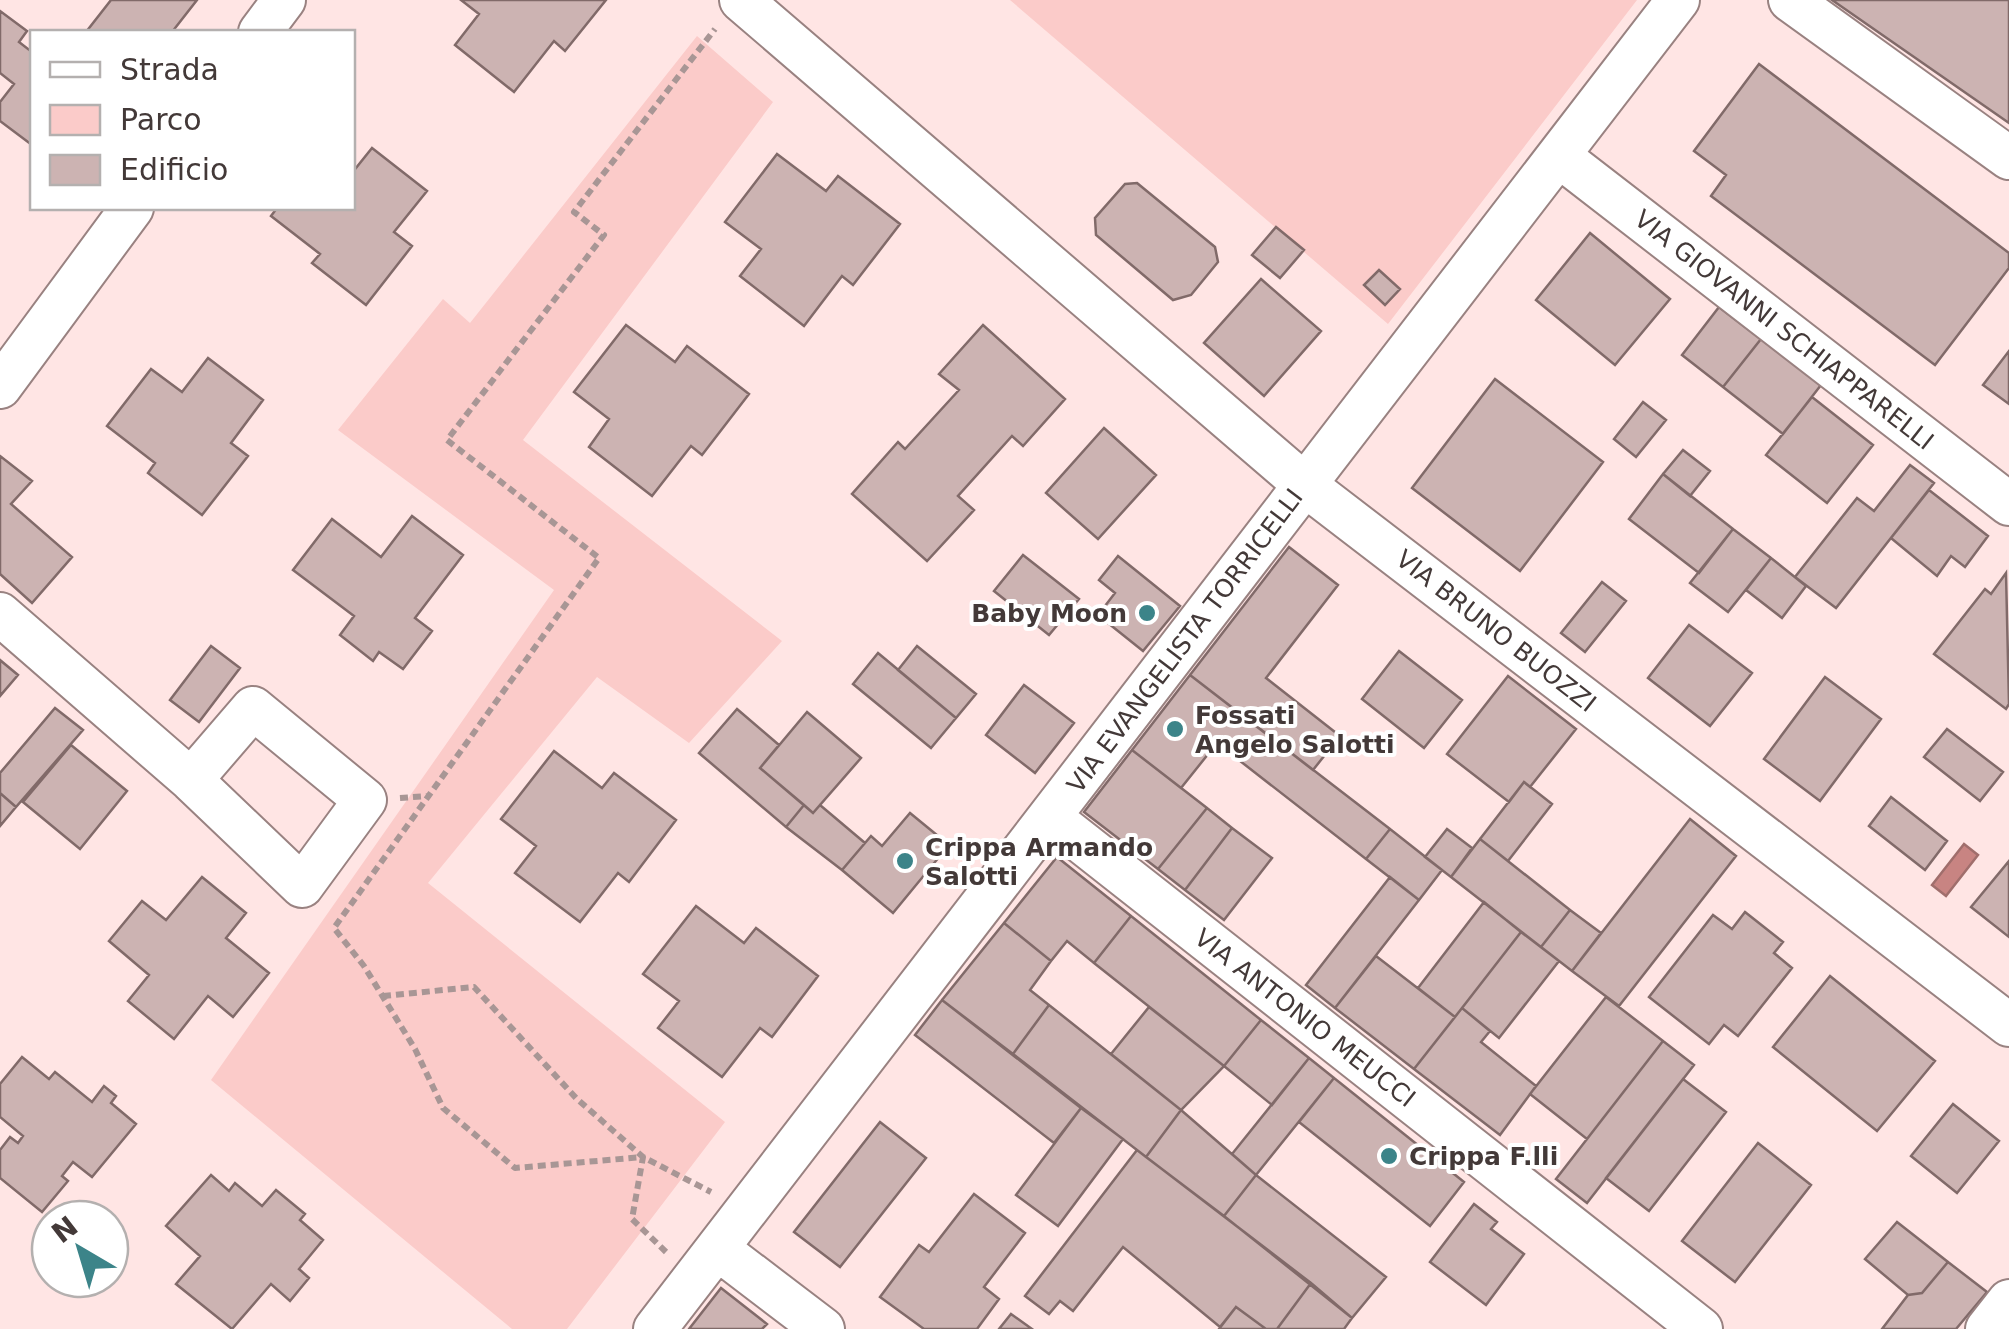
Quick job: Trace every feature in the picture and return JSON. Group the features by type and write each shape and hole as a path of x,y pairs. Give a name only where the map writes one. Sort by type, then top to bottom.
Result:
{"street":[{"path":"262,30 284,0"},
{"name":"VIA EVANGELISTA TORRICELLI","path":"655,1329 1678,0"},
{"path":"1790,0 2009,158"},
{"name":"VIA BRUNO BUOZZI","path":"733,8 997,221 1305,485 2009,1025"},
{"name":"VIA GIOVANNI SCHIAPPARELLI","path":"1559,156 2009,504"},
{"path":"0,387 131,210"},
{"path":"0,614 191,780"},
{"name":"VIA ANTONIO MEUCCI","path":"1051,818 1701,1329"},
{"path":"705,1263 823,1329"},
{"path":"1987,1329 2009,1300"}],"path":[{"path":"643,1156 515,1168 444,1108 382,996 334,928 599,558 448,440 604,235 574,212 733,8"},
{"path":"382,996 474,987 576,1098 643,1156"},
{"path":"643,1156 632,1219 705,1263"}],"green space":[{"path":"1010,0 1637,0 1388,324"},
{"path":"697,36 773,102 523,440 782,641 689,743 597,677 428,883 725,1122 567,1329 512,1329 211,1080 554,590 338,430 443,299 470,323"}],"shaded area":[{"path":"1964,844 1978,855 1946,896 1932,885"}],"building":[{"path":"111,0 197,0 174,30 88,30"},
{"path":"461,0 606,0 565,51 554,41 514,92 455,45 479,14"},
{"path":"1832,0 2009,0 2009,123"},
{"path":"0,11 27,31 19,42 30,50 30,144 0,121 0,102 14,84 0,73"},
{"path":"1759,64 2009,253 2009,268 1935,365 1711,196 1726,175 1694,151"},
{"path":"372,148 427,191 394,232 412,246 366,305 312,263 320,254 271,216 276,210 355,210 355,169"},
{"path":"777,154 826,191 838,176 900,224 853,285 842,276 804,326 740,276 761,249 725,222"},
{"path":"1137,183 1215,247 1218,262 1191,295 1173,300 1096,235 1095,218 1125,184"},
{"path":"1276,227 1304,250 1280,278 1252,255"},
{"path":"1590,233 1670,299 1615,365 1536,300"},
{"path":"1379,270 1400,289 1385,305 1364,285"},
{"path":"1261,279 1321,331 1264,396 1204,343"},
{"path":"1719,307 1761,339 1723,387 1682,355"},
{"path":"626,325 675,362 687,346 749,394 702,455 691,446 652,496 589,447 609,419 574,392"},
{"path":"983,325 1065,399 1023,446 1012,436 958,496 974,510 927,561 852,494 898,442 905,449 959,390 939,374"},
{"path":"1761,339 1821,385 1783,434 1723,387"},
{"path":"2009,351 2009,404 1983,385"},
{"path":"208,358 263,400 231,443 248,456 202,515 148,473 155,463 107,426 151,369 182,392"},
{"path":"1495,379 1603,462 1520,571 1412,488"},
{"path":"1812,397 1873,445 1827,503 1766,455"},
{"path":"1643,402 1666,420 1636,457 1614,439"},
{"path":"1104,428 1156,475 1098,539 1046,493"},
{"path":"1683,450 1710,471 1690,496 1663,474"},
{"path":"0,456 32,481 11,504 72,557 32,603 0,574"},
{"path":"1910,465 1934,483 1836,608 1795,577 1857,498 1874,511"},
{"path":"1663,474 1733,529 1699,573 1629,519"},
{"path":"1929,490 1988,536 1965,567 1951,556 1937,576 1891,538"},
{"path":"412,516 463,555 415,618 432,631 403,669 379,652 373,661 340,635 354,616 293,570 332,519 381,557"},
{"path":"1733,529 1771,558 1728,612 1690,583"},
{"path":"1289,547 1338,585 1266,678 1340,736 1313,770 1190,675"},
{"path":"1023,555 1079,599 1049,635 994,591"},
{"path":"1118,556 1180,606 1143,651 1098,615 1115,593 1099,580"},
{"path":"1771,558 1806,586 1782,618 1746,590"},
{"path":"2006,573 2006,709 1934,654 1985,589 1991,594"},
{"path":"1602,582 1626,601 1585,652 1561,633"},
{"path":"1689,625 1752,673 1710,726 1648,678"},
{"path":"211,646 240,668 199,722 170,700"},
{"path":"917,646 976,694 956,718 898,670"},
{"path":"1399,651 1462,700 1424,748 1362,699"},
{"path":"878,653 956,718 931,748 853,684"},
{"path":"0,660 18,675 0,696"},
{"path":"1190,675 1390,829 1366,859 1217,743 1181,788 1132,750"},
{"path":"1508,676 1576,729 1530,787 1524,782 1509,802 1447,754"},
{"path":"1825,677 1881,719 1820,801 1764,759"},
{"path":"1024,685 1074,723 1035,773 986,735"},
{"path":"55,708 83,730 16,807 0,793 0,773"},
{"path":"737,709 779,745 760,768 804,805 786,827 699,753"},
{"path":"807,712 861,758 813,813 760,768"},
{"path":"1947,729 2003,772 1980,801 1924,757"},
{"path":"71,745 127,791 80,849 23,802"},
{"path":"1132,750 1207,808 1158,869 1084,812"},
{"path":"554,751 602,788 614,773 676,820 629,882 618,873 580,922 515,873 536,846 501,819"},
{"path":"1524,782 1552,804 1508,861 1480,839"},
{"path":"0,793 16,807 0,826"},
{"path":"1891,797 1947,841 1925,870 1869,826"},
{"path":"804,805 813,813 820,805 865,843 842,870 786,827"},
{"path":"1207,808 1232,828 1185,890 1158,869"},
{"path":"910,813 949,845 893,913 842,870 871,836 882,846"},
{"path":"1690,819 1736,856 1619,1006 1572,971"},
{"path":"1232,828 1272,858 1224,920 1185,890"},
{"path":"1390,829 1442,870 1419,900 1366,859"},
{"path":"1447,829 1472,848 1451,877 1425,857"},
{"path":"1480,839 1570,910 1541,947 1451,877"},
{"path":"1057,857 1131,916 1094,963 1067,941 1051,961 1004,923"},
{"path":"2009,861 2009,937 1971,907"},
{"path":"202,877 246,913 226,938 269,973 233,1017 208,996 174,1039 128,1001 149,975 109,941 142,901 166,920"},
{"path":"1390,877 1419,900 1335,1008 1306,985"},
{"path":"1484,902 1521,932 1455,1017 1418,988"},
{"path":"696,906 744,943 756,928 818,976 772,1037 760,1028 722,1077 658,1028 679,1001 643,974"},
{"path":"1570,910 1601,933 1572,971 1541,947"},
{"path":"1745,912 1783,942 1774,953 1792,968 1738,1036 1724,1025 1709,1044 1649,997 1713,915 1732,929"},
{"path":"1131,916 1261,1020 1224,1066 1094,963"},
{"path":"1004,923 1051,961 1030,990 1049,1005 1013,1054 942,1000"},
{"path":"1521,932 1559,961 1499,1038 1462,1008"},
{"path":"1376,956 1455,1017 1414,1069 1335,1008"},
{"path":"1830,976 1935,1061 1877,1131 1773,1047"},
{"path":"1606,997 1663,1041 1587,1139 1530,1094"},
{"path":"942,1000 1081,1108 1054,1143 915,1035"},
{"path":"1049,1005 1181,1110 1146,1157 1013,1054"},
{"path":"1149,1007 1224,1066 1181,1110 1111,1054"},
{"path":"1462,1008 1490,1031 1481,1042 1536,1086 1500,1135 1414,1069"},
{"path":"1261,1020 1309,1058 1272,1105 1224,1066"},
{"path":"1663,1041 1694,1065 1587,1203 1556,1179"},
{"path":"22,1057 49,1079 55,1072 92,1102 104,1086 116,1096 111,1103 136,1124 92,1177 73,1162 62,1176 68,1181 53,1199 30,1199 30,1202 0,1178 0,1150 10,1137 18,1143 23,1136 0,1117 0,1084"},
{"path":"1309,1058 1334,1078 1256,1175 1232,1154"},
{"path":"1334,1078 1464,1182 1430,1226 1299,1122"},
{"path":"1683,1079 1726,1112 1649,1211 1606,1178"},
{"path":"1953,1104 1999,1141 1957,1193 1911,1156"},
{"path":"1081,1108 1123,1139 1058,1226 1016,1195"},
{"path":"1181,1110 1256,1175 1224,1216 1146,1157"},
{"path":"880,1122 926,1158 840,1267 794,1232"},
{"path":"1758,1143 1811,1185 1735,1282 1682,1241"},
{"path":"1137,1150 1311,1283 1277,1329 1266,1329 1236,1307 1220,1327 1123,1247 1073,1311 1060,1301 1049,1314 1025,1296"},
{"path":"211,1175 229,1191 235,1183 262,1206 276,1190 305,1214 300,1220 323,1240 299,1269 309,1278 290,1301 271,1284 232,1329 176,1284 200,1256 166,1226"},
{"path":"1256,1175 1386,1277 1352,1318 1224,1216"},
{"path":"974,1194 1025,1233 984,1287 999,1299 977,1329 924,1329 880,1297 919,1245 929,1252"},
{"path":"1474,1204 1497,1222 1491,1229 1524,1254 1486,1305 1430,1262"},
{"path":"1897,1222 1948,1262 1922,1293 1908,1295 1865,1259"},
{"path":"1948,1262 1987,1292 1956,1329 1882,1329 1908,1295 1922,1293"},
{"path":"1311,1283 1352,1318 1344,1329 1277,1329"},
{"path":"721,1288 767,1324 762,1329 689,1329"},
{"path":"1236,1307 1266,1329 1219,1329"},
{"path":"1011,1314 1032,1329 999,1329"}],"place":[{"name":"Baby Moon","path":"1147,613"},
{"name":"Fossati Angelo Salotti","path":"1175,729"},
{"name":"Crippa Armando Salotti","path":"905,861"},
{"name":"Crippa F.lli","path":"1389,1156"}]}
